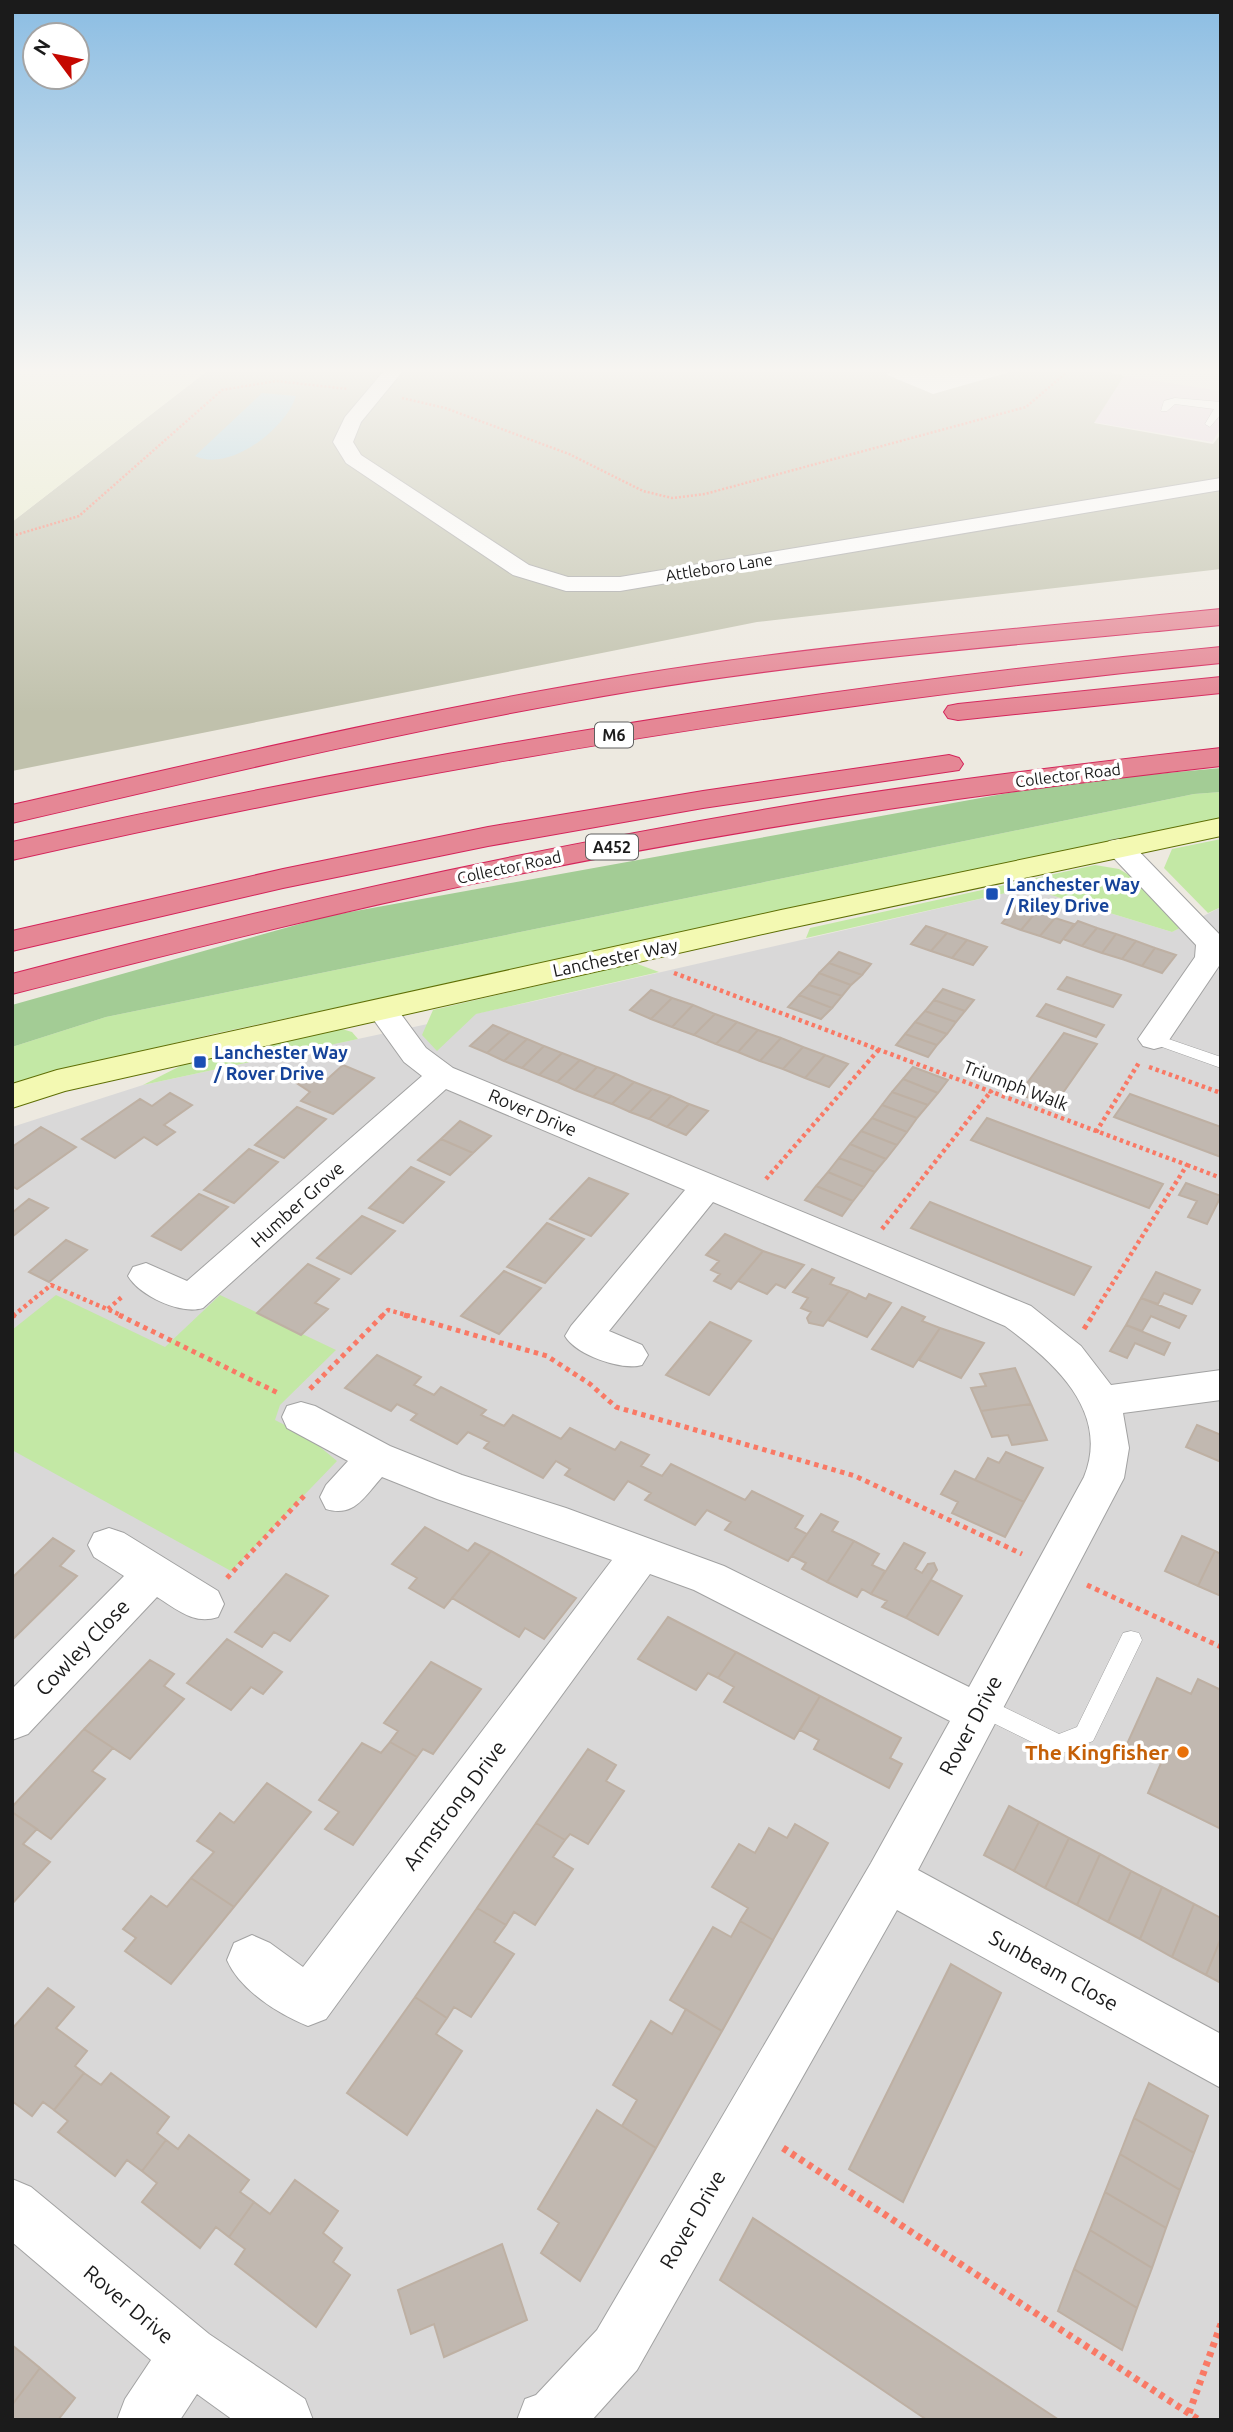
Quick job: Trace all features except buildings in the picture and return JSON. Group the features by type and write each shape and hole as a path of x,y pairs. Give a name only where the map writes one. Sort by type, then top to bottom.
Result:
{"highway":[{"path":"12,816 401,725 723,669 943,643 1221,617"},
{"name":"M6","path":"12,816 428,740 838,674 1221,632"},
{"name":"M6","path":"12,851 203,808 719,717 1137,663 1221,655"},
{"path":"203,808 705,742 1111,694 1221,685"},
{"name":"Collector Road","path":"12,941 313,872 554,824 780,787 1020,755 1221,733"},
{"name":"Collector Road","path":"12,987 160,944 349,899 566,855 799,813 1042,778 1221,757"}],"street":[{"name":"Attleboro Lane","path":"390,485 521,570 566,583 620,583 1212,485"},
{"name":"Lanchester Way","path":"12,1096 57,1081 623,955 1221,827"},
{"path":"1119,847 1211,943 1210,957 1146,1051"},
{"name":"Rover Drive","path":"381,1009 415,1055 442,1075 1018,1316 1046,1335 1090,1378 1102,1401 1109,1436 1108,1468 888,1879 617,2350 556,2416 546,2420"},
{"name":"Humber Grove","path":"146,1276 190,1299 442,1075"},
{"path":"629,1355 584,1336 707,1186"},
{"path":"1102,1401 1221,1385"},
{"path":"299,1410 376,1457 451,1489 563,1524 709,1578 978,1709"},
{"path":"340,1497 376,1457"},
{"path":"109,1545 152,1575 203,1604"},
{"name":"Armstrong Drive","path":"252,1960 308,2001 641,1554"},
{"name":"Cowley Close","path":"12,1720 152,1575"},
{"name":"Sunbeam Close","path":"888,1879 1221,2062"},
{"name":"Rover Drive","path":"12,2206 189,2354 284,2420"},
{"path":"146,2420 189,2354"}],"lane":[{"path":"1146,1051 1221,1063"},
{"path":"978,1709 1058,1745 1085,1734 1131,1640"}],"path":[{"path":"12,537 79,516 114,485"},
{"path":"633,485 643,491 672,498 705,494 736,485"},
{"name":"Triumph Walk","path":"623,955 881,1047 1221,1178"},
{"path":"746,1201 881,1047"},
{"path":"1096,1132 1146,1051 1221,1093"},
{"path":"863,1253 992,1090"},
{"path":"1067,1356 1186,1165"},
{"path":"12,1317 51,1285 108,1309 299,1410 388,1310 547,1356 590,1384 616,1407 855,1476 1221,1647"},
{"path":"203,1604 315,1485 340,1497"},
{"path":"747,2124 1199,2420"},
{"path":"1189,2413 1221,2324"}],"shaded area":[{"path":"12,485 59,485 12,522"},
{"path":"59,485 1221,485 1221,569 757,622 12,771 12,522"},
{"path":"1028,888 1172,932 1221,907 1221,2420 12,2420 12,1127 143,1085 535,1001"}],"green space":[{"path":"1221,768 1221,792 1194,794 106,1017 12,1047 12,1005 328,916 1069,782"},
{"path":"1221,792 1221,819 213,1034 56,1072 12,1086 12,1047 106,1017 1194,794"},
{"path":"1221,839 1221,907 1208,913 1164,868 1172,849"},
{"path":"1095,865 1119,869 1129,875 1184,926 1172,932 1028,888 806,938 810,928"},
{"path":"635,963 659,972 476,1014 437,1051 422,1035 433,1010"},
{"path":"342,1029 352,1032 358,1039 143,1085 190,1061"},
{"path":"56,1295 165,1347 220,1295 336,1350 280,1405 275,1420 308,1437 337,1461 231,1571 12,1450 12,1330"}],"place":[{"name":"Lanchester Way / Riley Drive","path":"992,894"},
{"name":"Lanchester Way / Rover Drive","path":"200,1062"},
{"name":"The Kingfisher","path":"1183,1752"}]}
